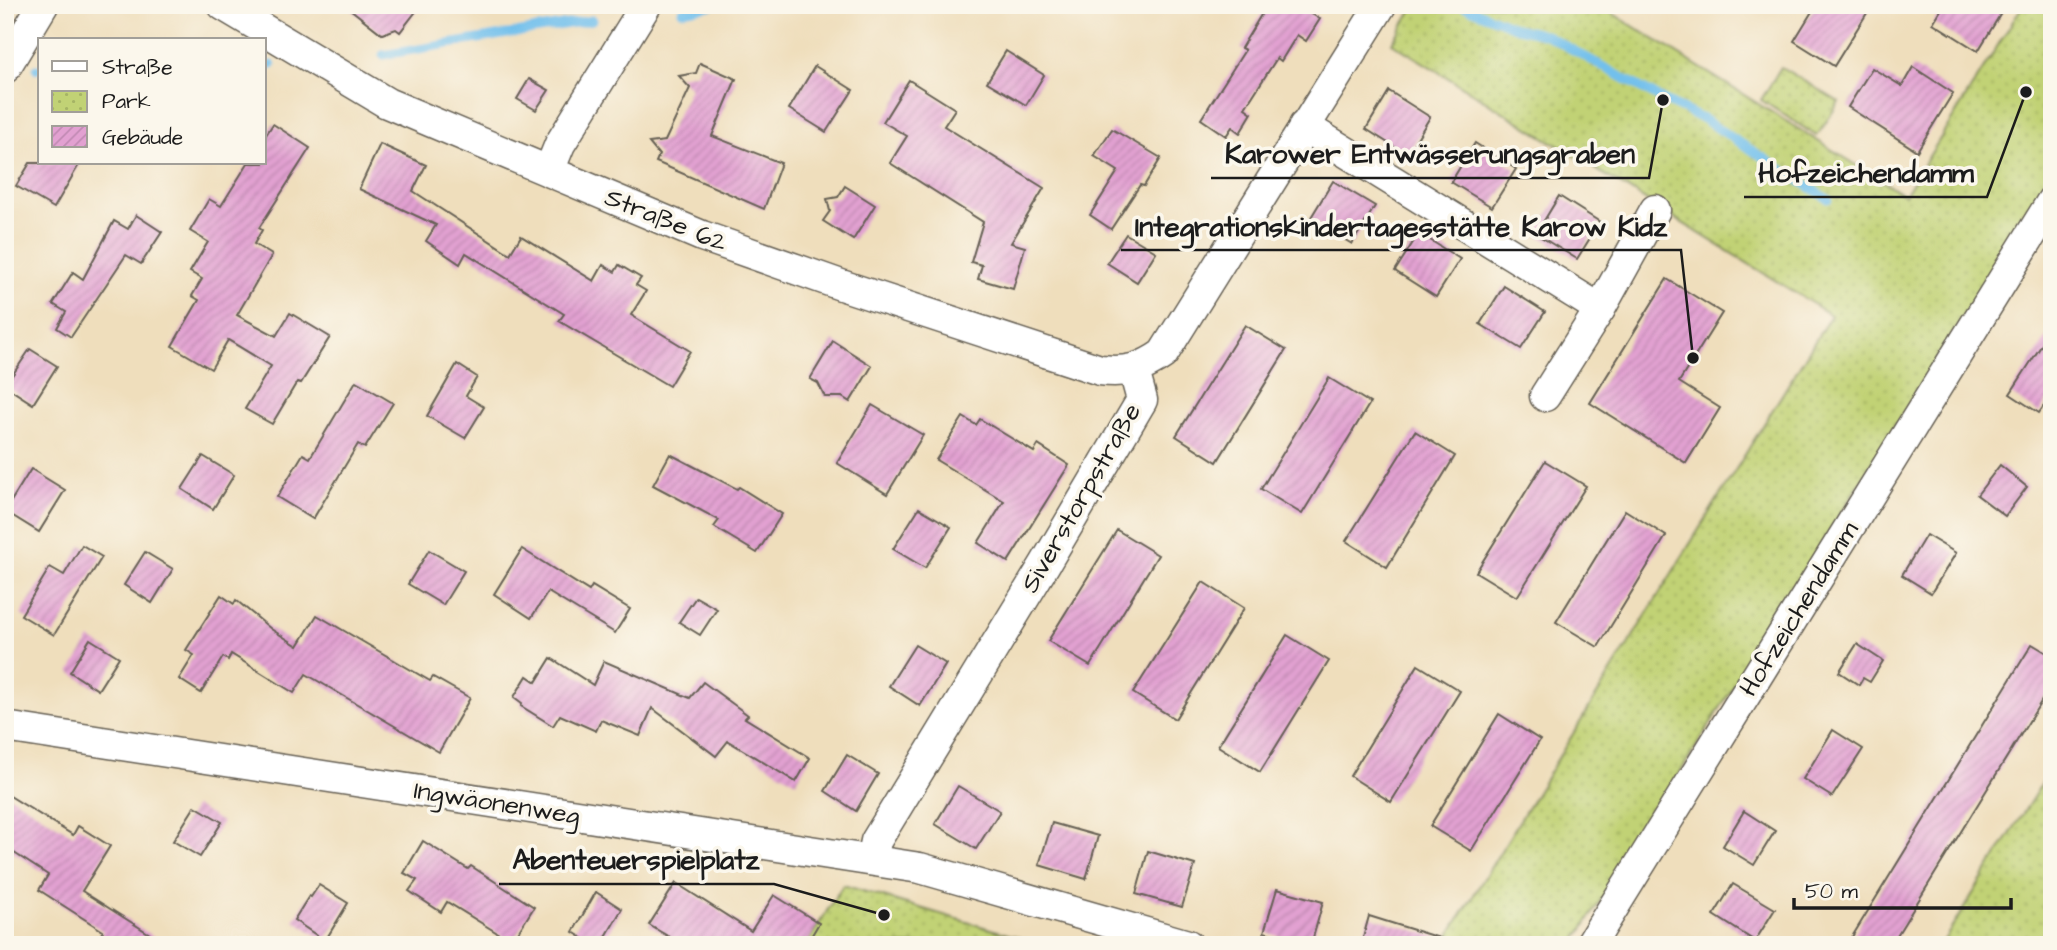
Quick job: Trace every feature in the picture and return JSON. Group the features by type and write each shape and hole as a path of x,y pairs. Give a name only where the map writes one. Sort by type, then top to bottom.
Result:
{"street":[{"path":"5,68 43,5"},
{"name":"Straße 62","path":"223,5 387,103 702,236 1100,370 1134,371"},
{"path":"549,171 560,144 646,5"},
{"name":"Siverstorpstraße","path":"872,860 876,841 1142,400 1134,371 1164,354 1381,5"},
{"path":"1304,126 1600,309"},
{"name":"Hofzeichendamm","path":"1590,945 2052,201"},
{"path":"1545,396 1600,309 1655,210"},
{"name":"Ingwäonenweg","path":"5,727 920,868 1188,945"}],"green space":[{"path":"1415,5 1599,5 1905,195 2023,5 2043,5 2052,11 2052,173 1573,945 1443,945 1831,315 1392,43"},
{"path":"1781,67 1839,102 1817,136 1761,100"},
{"path":"2052,767 2052,945 1941,945"},
{"path":"843,885 1044,945 806,945"}],"building":[{"path":"345,5 421,5 400,32 396,29 382,34"},
{"path":"1267,5 1296,5 1320,19 1306,41 1297,35 1281,61 1277,58 1245,108 1252,113 1240,133 1232,127 1226,136 1201,119 1245,50 1241,48"},
{"path":"1816,5 1872,5 1834,66 1794,41"},
{"path":"1944,5 2006,5 1978,51 1933,23"},
{"path":"1006,51 1044,75 1026,105 987,82"},
{"path":"700,63 736,79 712,136 781,163 764,209 656,162 659,155 649,143 665,141 690,88 679,76 696,73"},
{"path":"815,66 853,90 826,132 789,109"},
{"path":"1913,67 1953,93 1917,151 1848,107 1872,68 1902,86"},
{"path":"529,79 549,90 536,110 517,99"},
{"path":"909,80 955,109 944,126 1044,188 1011,243 1025,247 1013,289 978,279 982,265 971,262 983,222 890,163 907,136 883,122"},
{"path":"1389,91 1430,117 1407,155 1366,129"},
{"path":"273,124 310,148 259,228 262,230 254,244 272,255 237,315 276,336 290,313 330,337 301,383 297,382 272,424 245,409 271,366 228,340 211,369 172,346 199,300 192,296 202,279 190,272 208,242 190,231 209,199 221,206 247,164 266,164 266,135"},
{"path":"1112,129 1161,158 1144,186 1140,185 1111,229 1090,215 1118,171 1094,156"},
{"path":"1475,143 1516,169 1492,207 1451,182"},
{"path":"380,144 426,165 413,191 510,254 521,236 594,281 603,265 615,272 619,265 641,278 636,285 646,291 631,315 690,351 669,386 559,321 564,314 466,253 460,264 426,241 436,225 359,189"},
{"path":"30,163 79,164 54,208 16,186"},
{"path":"1333,181 1375,206 1352,244 1310,219"},
{"path":"845,186 875,205 853,240 823,221 830,211 827,199 838,197"},
{"path":"1559,196 1600,222 1577,259 1536,234"},
{"path":"136,215 162,232 141,264 126,255 71,337 57,328 66,312 53,304 73,272 83,279 114,221 128,229"},
{"path":"1419,233 1460,259 1436,297 1395,271"},
{"path":"1126,234 1156,252 1137,282 1107,263"},
{"path":"1667,279 1722,313 1679,382 1720,408 1686,463 1590,403"},
{"path":"1504,286 1545,312 1521,349 1480,324"},
{"path":"1245,325 1286,350 1217,462 1176,436"},
{"path":"2052,329 2052,394 2039,413 2010,394"},
{"path":"833,341 872,366 850,402 842,397 825,397 818,383 810,379"},
{"path":"30,349 57,366 33,404 5,386"},
{"path":"457,364 477,377 466,396 484,407 465,438 427,416"},
{"path":"1329,378 1370,403 1302,514 1261,489"},
{"path":"356,381 393,403 365,448 358,444 313,519 277,497 303,454 310,458"},
{"path":"872,405 923,435 887,494 837,463"},
{"path":"963,417 976,425 980,419 1034,452 1038,445 1069,465 1008,562 978,543 1004,501 936,460"},
{"path":"1415,431 1455,456 1387,567 1346,541"},
{"path":"670,454 737,489 739,487 782,514 757,553 714,527 719,520 653,485"},
{"path":"203,456 234,475 213,509 182,489"},
{"path":"1545,461 1586,486 1517,597 1476,572"},
{"path":"2000,465 2027,487 2005,516 1977,495"},
{"path":"31,469 65,490 39,532 5,511"},
{"path":"919,508 951,527 925,568 893,549"},
{"path":"1625,510 1666,536 1598,647 1556,622"},
{"path":"1117,530 1158,555 1090,666 1048,641"},
{"path":"1926,535 1956,553 1931,593 1902,575"},
{"path":"82,545 102,557 54,635 21,615 50,567 64,575"},
{"path":"522,549 589,591 592,586 630,609 615,633 548,592 531,618 494,594"},
{"path":"429,550 464,571 443,605 408,584"},
{"path":"145,552 173,569 152,603 124,585"},
{"path":"1203,582 1244,608 1175,719 1133,693"},
{"path":"221,595 234,604 236,600 271,629 298,646 317,615 430,681 433,677 470,698 439,752 306,674 294,693 231,654 228,660 223,657 201,693 179,679 194,655 186,650"},
{"path":"696,597 717,609 700,635 679,622"},
{"path":"1287,635 1329,661 1260,772 1218,746"},
{"path":"90,639 119,657 98,690 70,672"},
{"path":"1857,644 1883,661 1870,682 1863,678 1859,685 1839,672"},
{"path":"2032,644 2052,656 2052,684 1891,945 1847,945"},
{"path":"915,645 946,664 920,706 889,686"},
{"path":"551,658 593,685 604,661 690,698 703,682 748,715 745,718 810,758 796,782 728,741 716,756 652,708 640,736 601,720 596,731 560,715 553,726 521,706 522,703 514,697 527,676 536,682"},
{"path":"1418,665 1460,691 1391,802 1350,776"},
{"path":"1499,714 1540,740 1471,851 1430,826"},
{"path":"1833,730 1863,749 1832,797 1803,779"},
{"path":"847,755 878,774 856,811 825,791"},
{"path":"958,786 1000,811 976,849 935,824"},
{"path":"5,793 73,835 78,826 110,846 82,891 167,945 112,945 99,937 103,931 39,890 48,875 5,847"},
{"path":"195,806 222,822 200,857 173,841"},
{"path":"1744,811 1775,831 1754,865 1723,846"},
{"path":"1052,823 1098,836 1086,879 1039,865"},
{"path":"423,841 468,869 471,866 534,907 512,942 447,902 441,912 409,891 417,880 404,873"},
{"path":"1148,851 1195,865 1182,907 1136,894"},
{"path":"676,883 751,931 774,895 819,923 806,945 683,945 649,925"},
{"path":"1733,884 1775,909 1755,941 1714,915"},
{"path":"319,885 348,903 325,941 294,920"},
{"path":"1277,889 1323,902 1311,945 1264,932"},
{"path":"596,892 622,909 601,945 594,945 573,932"},
{"path":"1369,916 1446,940 1446,945 1361,945"}],"waterway":[{"path":"682,11 713,5"},
{"path":"1426,7 1442,5"},
{"path":"1461,5 1517,28 1546,35 1663,100 1703,119 1828,199"},
{"path":"383,55 592,20"},
{"path":"266,66 272,65"}],"place":[{"name":"Hofzeichendamm","path":"2026,92"},
{"name":"Karower Entwässerungsgraben","path":"1663,100"},
{"name":"Integrationskindertagesstätte Karow Kidz","path":"1693,358"},
{"name":"Abenteuerspielplatz","path":"884,915"}]}
